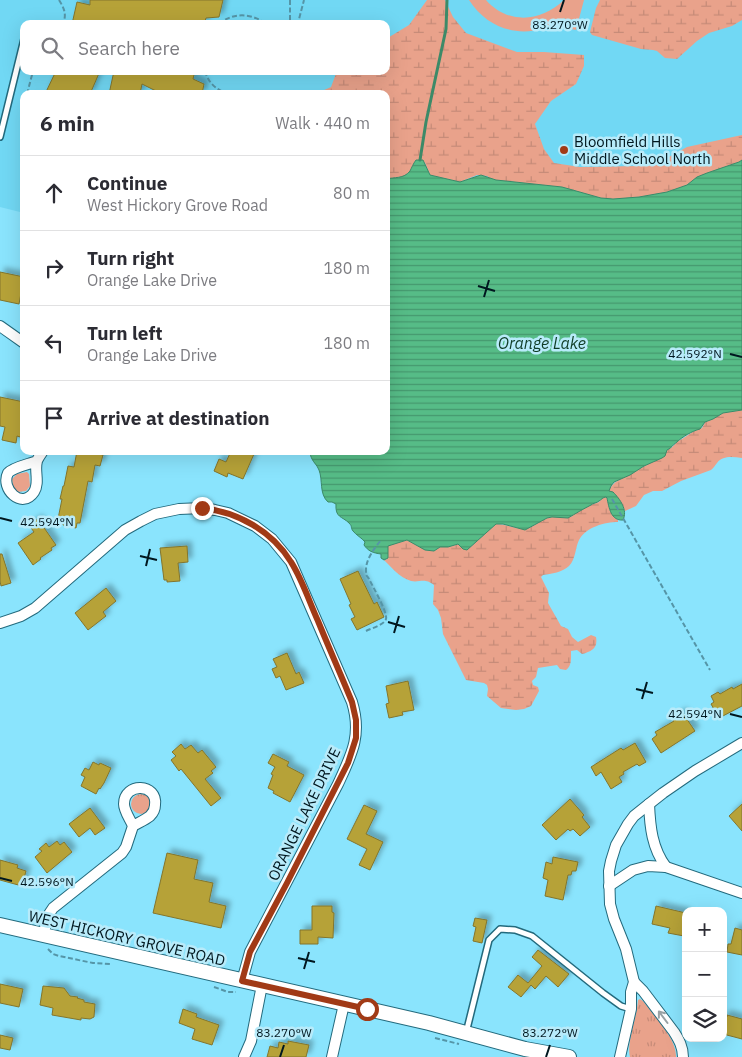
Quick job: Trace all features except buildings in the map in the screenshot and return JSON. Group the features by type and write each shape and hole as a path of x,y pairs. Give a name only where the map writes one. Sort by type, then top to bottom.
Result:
{"street":[{"path":"0,326 20,340"},
{"path":"37,461 41,455"},
{"name":"ORANGE LAKE DRIVE","path":"0,622 20,616 35,608 125,530 148,517 168,510 202,508 222,511 242,518 272,539 292,562 352,702 356,720 356,738 338,784 250,952 242,981"},
{"path":"620,1057 631,1010 631,992 634,982 626,950 610,904 611,861 623,832 634,816 663,792 742,743"},
{"path":"649,804 652,838 656,851 666,867"},
{"path":"43,935 49,914 53,908 122,853 133,826"},
{"path":"609,886 633,870 648,866 666,867 742,894"},
{"name":"WEST HICKORY GROVE ROAD","path":"0,925 429,1023 466,1033 524,1053 569,1057"},
{"path":"634,982 679,1039 683,1057"},
{"path":"244,1057 251,1041 262,986"},
{"path":"332,1057 344,1004"}],"lane":[{"path":"0,136 20,55"},
{"path":"466,1033 489,940 500,929 514,930 532,936 603,993 621,1006 631,1010"}],"path":[{"path":"59,0 65,9 64,20"},
{"path":"289,20 290,0"},
{"path":"299,20 304,0"},
{"path":"224,20 227,17 236,15 248,15 262,20"},
{"path":"28,90 31,75"},
{"path":"206,75 210,83 218,90"},
{"path":"612,500 710,670"},
{"path":"366,631 383,623 386,618 386,612 366,574 372,552 381,540"}],"shaded area":[{"name":"Bloomfield Hills Middle School North","path":"0,0 742,0 742,361 390,302 390,90 20,90 20,212 0,207"}],"green space":[{"path":"427,0 445,0 453,17 466,33 517,52 584,55 584,66 576,84 551,101 535,124 544,149 554,163 580,167 656,164 687,147 742,135 742,160 697,177 687,185 667,192 613,199 601,198 562,187 496,180 487,176 477,175 460,182 430,175 425,163 420,160 416,160 410,172 403,177 390,179 390,90 324,90 331,87 336,75 390,75 390,37 409,25"},
{"path":"469,0 486,0 504,14 525,18 545,13 564,0 584,0 576,30 563,27 565,18 539,30 525,31 500,27 488,20"},
{"path":"600,0 742,0 742,20 732,26 709,33 677,59 665,58 657,51 641,49 592,35 590,32"},
{"path":"742,410 742,458 728,457 719,460 711,470 681,481 662,491 653,491 644,495 636,506 625,511 609,491 618,481 662,457 678,441 702,428 705,422 723,413"},
{"path":"27,472 29,474 30,486 26,491 18,492 13,488 12,479 17,474"},
{"path":"606,497 609,508 618,522 602,524 586,532 579,540 573,560 569,566 541,577 549,593 548,603 561,626 568,629 572,637 578,642 591,635 596,637 596,644 591,650 582,654 577,650 571,651 570,664 566,670 560,669 557,665 538,668 536,677 532,681 539,691 531,706 516,710 501,708 487,696 487,685 466,680 443,634 441,618 433,604 434,585 425,581 411,581 396,572 384,560 386,560 388,555 387,546 407,540 425,550 434,551 440,547 459,544 467,550 496,524 528,528 549,517 571,517 573,514"},
{"path":"141,794 148,797 151,804 148,811 141,814 134,811 131,804 134,797"},
{"path":"640,999 669,1035 676,1057 630,1057 631,1038 638,1000"}],"water":[{"name":"Orange Lake","path":"416,160 423,160 430,175 460,182 481,175 496,180 562,187 601,198 613,199 667,192 687,185 697,177 742,160 742,410 723,413 705,422 700,429 684,436 675,443 662,458 614,482 609,491 613,492 622,505 625,512 623,520 613,516 605,497 568,518 547,518 525,530 496,524 467,550 458,544 440,547 434,551 425,550 407,540 388,546 388,558 384,560 381,558 381,554 371,551 364,545 365,542 353,531 350,524 338,514 336,504 325,499 319,470 310,455 390,455 390,178 408,174"}],"waterway":[{"path":"420,160 426,122 446,29 447,0"}],"place":[{"name":"Bloomfield Hills Middle School North","path":"564,150"}],"route":[{"path":"202,508 242,518 272,539 292,562 352,702 356,720 356,738 348,763 250,952 242,981 367,1009"}]}
